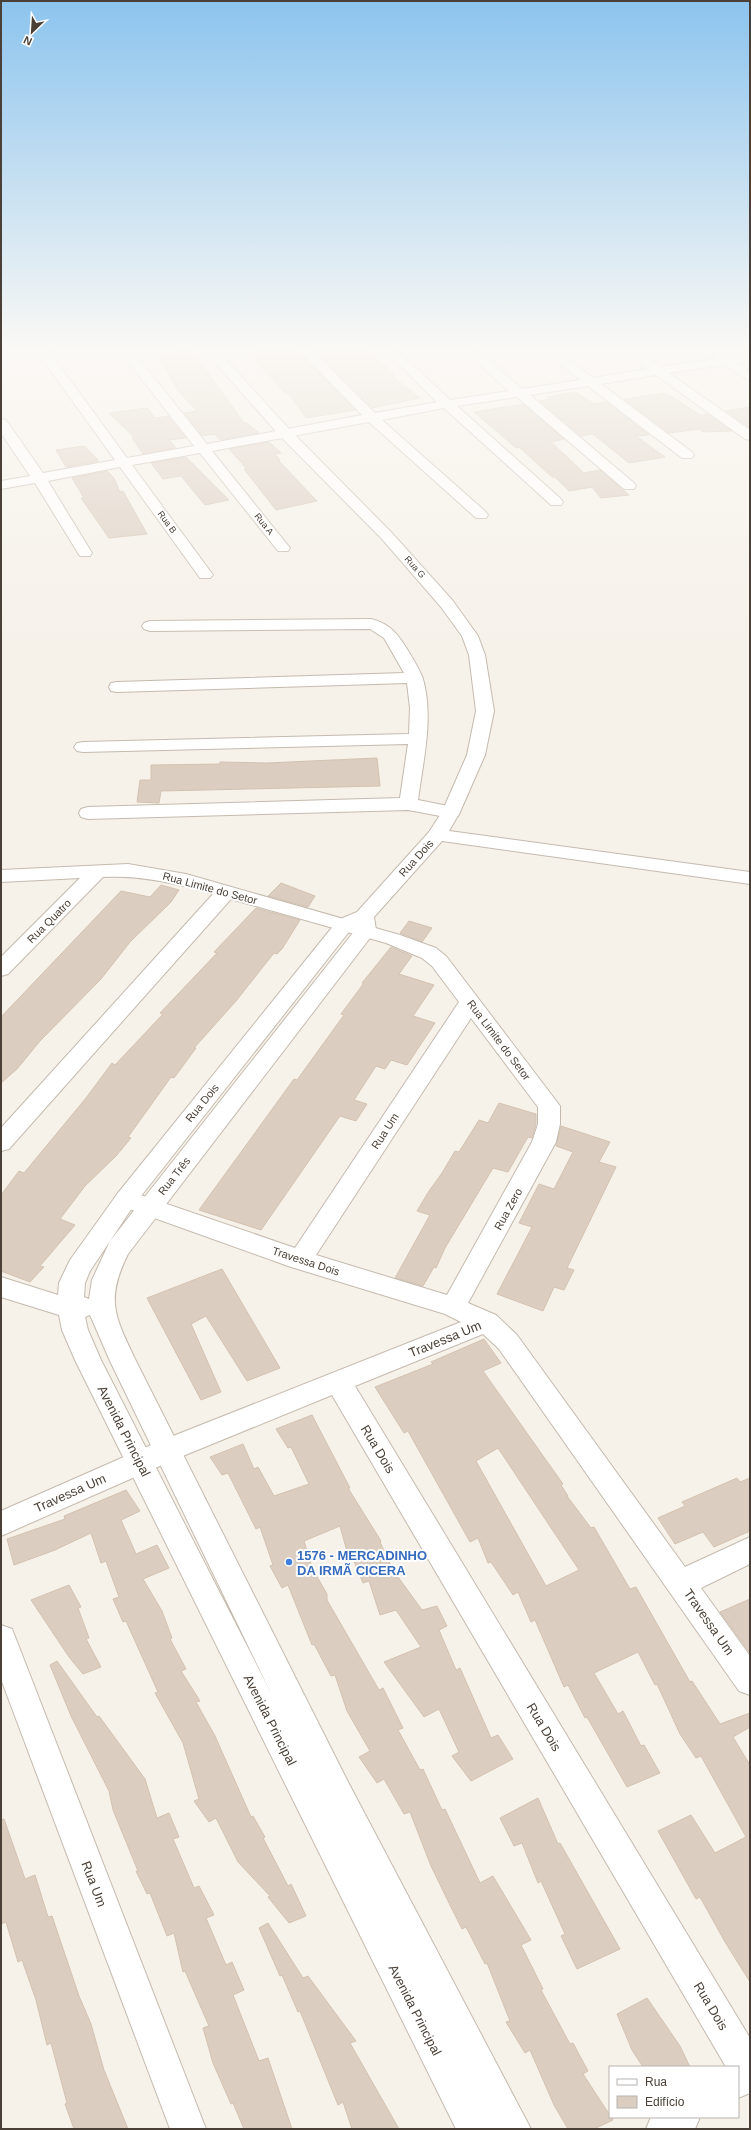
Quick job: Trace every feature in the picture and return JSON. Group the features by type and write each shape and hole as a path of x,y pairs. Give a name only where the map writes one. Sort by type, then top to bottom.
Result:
{"street":[{"path":"19,448 39,478 85,553"},
{"name":"Rua B","path":"114,448 205,575"},
{"path":"1,485 202,448"},
{"name":"Rua A","path":"204,448 283,548"},
{"name":"Rua G","path":"300,448 387,536 447,604 470,636 477,655 485,711 476,756 451,812 437,835"},
{"path":"406,448 481,515"},
{"path":"496,448 556,502"},
{"path":"585,448 629,486"},
{"path":"678,448 687,455"},
{"path":"150,626 371,624 379,627 390,635 414,678 418,721 408,804"},
{"path":"117,687 414,678"},
{"path":"83,747 416,739"},
{"path":"88,813 408,804 451,812"},
{"path":"437,835 750,878"},
{"name":"Rua Dois","path":"70,1309 72,1283 79,1267 126,1199 358,923 437,835"},
{"name":"Rua Limite do Setor","path":"1,876 128,870 154,873 179,878 226,892 358,923 429,953 439,961 549,1106"},
{"name":"Rua Quatro","path":"1,969 97,872"},
{"path":"1,1143 226,892"},
{"name":"Rua Três","path":"154,1456 106,1326 100,1305 101,1288 107,1270 119,1248 358,923"},
{"name":"Rua Um","path":"300,1260 470,1002"},
{"name":"Rua Zero","path":"453,1307 544,1142 549,1124 549,1106"},
{"name":"Travessa Dois","path":"126,1199 300,1260 453,1307 487,1322"},
{"path":"1,1287 70,1309 100,1305"},
{"name":"Avenida Principal","path":"70,1309 75,1330 88,1360 154,1456 336,1791 513,2129"},
{"name":"Travessa Um","path":"1,1524 154,1456 339,1383 487,1322 508,1342 750,1681"},
{"name":"Rua Dois","path":"339,1383 750,2072"},
{"name":"Avenida Principal","path":"154,1456 475,2129"},
{"name":"Travessa Um","path":"681,1583 750,1550"},
{"name":"Rua Um","path":"1,1639 188,2129"},
{"path":"739,2079 750,2072"},
{"path":"664,2129 680,2118"}],"building":[{"path":"86,448 99,461 66,467 56,450"},
{"path":"139,448 174,448 143,454"},
{"path":"276,448 281,453 275,454 280,460 278,460 317,501 276,510 244,469 247,469 229,449"},
{"path":"521,448 558,448 584,473 600,470 629,495 601,498 592,487 569,491 555,477 552,477"},
{"path":"611,448 653,448 665,457 629,463"},
{"path":"186,457 229,500 205,505 181,476 163,479 151,463"},
{"path":"107,471 114,478 120,492 123,491 147,534 109,538 81,498 84,498 72,478"},
{"path":"377,758 380,786 161,791 159,803 137,802 140,780 151,780 151,765 220,764 220,762 267,763"},
{"path":"281,883 315,896 308,907 268,896"},
{"path":"161,885 179,890 171,902 130,942 101,979 40,1041 17,1069 1,1083 1,1017 121,891 150,897"},
{"path":"256,908 300,920 282,949 277,954 274,953 236,1001 194,1048 196,1048 174,1078 171,1077 128,1137 131,1138 116,1156 85,1186 60,1219 75,1225 40,1266 44,1267 30,1282 1,1271 1,1195 19,1171 24,1173 86,1098 112,1063 115,1065 163,1014 160,1013 217,953 214,952"},
{"path":"409,921 432,928 422,942 400,933"},
{"path":"391,947 412,956 399,974 434,985 413,1016 435,1023 407,1065 391,1060 385,1069 376,1066 354,1100 367,1104 356,1121 340,1116 261,1230 199,1210 294,1079 297,1080 344,1015 341,1014 364,983 362,983"},
{"path":"499,1103 536,1114 536,1124 532,1138 528,1137 508,1172 493,1168 445,1248 436,1268 434,1267 423,1286 395,1278 430,1215 417,1211 455,1151 459,1152 479,1120 488,1123"},
{"path":"561,1126 610,1142 599,1162 616,1167 567,1268 574,1270 564,1290 554,1287 543,1311 497,1294 532,1227 519,1223 539,1184 554,1189 573,1152 556,1146"},
{"path":"222,1269 280,1368 247,1381 206,1316 191,1324 221,1392 201,1400 147,1298"},
{"path":"484,1339 501,1363 483,1371 563,1484 561,1485 567,1496 591,1528 594,1527 630,1589 636,1587 690,1682 692,1681 720,1724 750,1713 750,1727 733,1737 750,1765 750,1982 725,1942 700,1897 696,1899 658,1831 691,1815 715,1853 746,1837 701,1756 696,1758 680,1734 657,1684 655,1685 638,1652 594,1673 618,1714 623,1711 641,1746 644,1745 660,1773 627,1787 587,1717 585,1718 568,1685 564,1687 535,1620 531,1622 518,1592 513,1595 491,1562 488,1563 478,1538 470,1542 408,1431 404,1433 375,1387 433,1364 431,1362","holes":["498,1448 579,1570 546,1586 476,1461"]},
{"path":"312,1415 350,1488 348,1488 381,1541 380,1542 393,1570 422,1610 437,1606 447,1626 439,1630 456,1670 460,1668 491,1738 498,1735 513,1759 471,1781 452,1756 459,1752 439,1709 424,1717 384,1662 421,1647 396,1610 380,1615 369,1581 363,1583 351,1554 348,1555 340,1526 304,1541 312,1568 327,1594 327,1600 379,1690 383,1688 403,1728 398,1730 420,1770 423,1769 442,1810 445,1809 480,1883 493,1876 531,1940 521,1945 543,1989 541,1990 570,2044 573,2043 588,2071 583,2074 609,2114 609,2118 612,2118 613,2120 594,2129 568,2129 554,2105 530,2050 525,2053 506,2022 510,2021 487,1963 485,1964 466,1927 462,1929 431,1866 410,1812 404,1814 384,1779 377,1783 359,1757 370,1751 347,1711 335,1675 331,1676 314,1644 312,1645 288,1585 282,1588 270,1566 273,1565 260,1527 256,1529 228,1473 222,1475 210,1457 243,1444 254,1469 258,1467 274,1496 309,1484 291,1447 288,1448 276,1429"},
{"path":"737,1478 740,1482 750,1478 750,1531 714,1547 703,1532 675,1544 658,1518 685,1506 682,1502"},
{"path":"126,1490 140,1511 121,1520 136,1554 157,1545 169,1568 143,1579 162,1611 172,1638 170,1639 186,1669 181,1671 200,1701 196,1702 215,1736 251,1817 253,1816 265,1837 263,1838 288,1886 291,1884 306,1916 289,1923 268,1897 270,1896 238,1862 216,1818 209,1822 194,1801 199,1799 183,1743 155,1693 158,1692 126,1621 123,1622 113,1599 119,1597 106,1561 101,1563 91,1533 55,1550 14,1565 7,1539 65,1519 64,1516"},
{"path":"69,1585 81,1607 78,1608 89,1638 86,1639 101,1667 83,1674 69,1657 31,1600"},
{"path":"750,1599 750,1653 720,1612"},
{"path":"57,1661 97,1717 99,1716 145,1779 157,1818 169,1813 179,1837 173,1839 194,1888 199,1886 214,1915 206,1918 226,1965 232,1962 244,1990 233,1995 259,2061 268,2058 292,2129 244,2129 233,2103 231,2104 213,2063 203,2028 209,2026 185,1971 183,1972 174,1933 167,1936 150,1893 147,1894 136,1871 138,1871 113,1810 109,1791 71,1716 50,1665"},
{"path":"538,1798 558,1844 560,1843 620,1949 577,1969 561,1936 565,1934 541,1881 538,1883 522,1843 514,1846 500,1818"},
{"path":"4,1819 25,1879 35,1875 48,1917 52,1916 79,1996 91,2024 104,2070 128,2129 74,2129 65,2104 67,2103 51,2043 47,2045 36,2000 22,1960 18,1962 6,1922 1,1924 1,1820"},
{"path":"268,1923 303,1978 308,1976 356,2041 350,2043 399,2129 352,2129 343,2102 338,2105 300,2011 298,2012 282,1975 280,1976 259,1928"},
{"path":"647,1998 680,2046 690,2066 642,2066 632,2050 617,2014"}],"place":[{"name":"1576 - MERCADINHO DA IRMÃ CICERA","path":"289,1562"}]}
